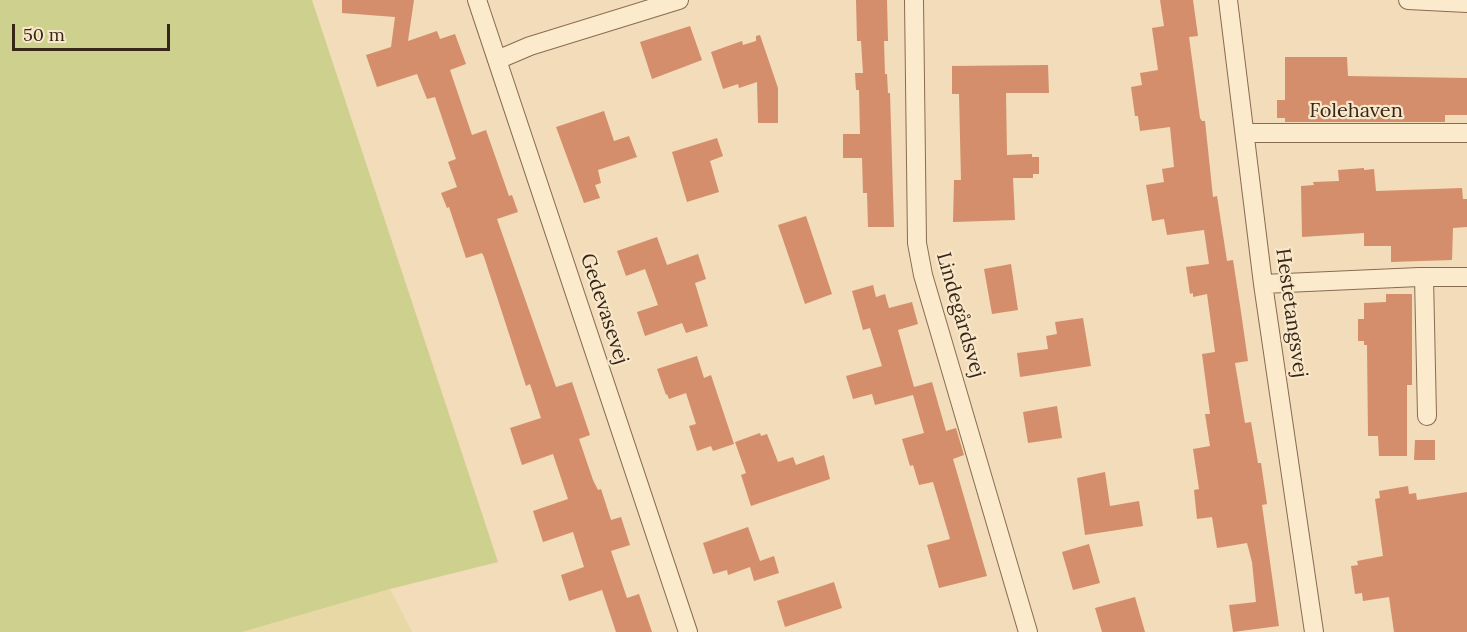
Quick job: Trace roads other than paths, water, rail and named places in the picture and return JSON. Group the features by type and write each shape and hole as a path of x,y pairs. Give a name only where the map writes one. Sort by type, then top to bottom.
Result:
{"street":[{"name":"Gedevasevej","path":"477,0 688,632"},
{"path":"497,60 530,46 679,0"},
{"name":"Lindegårdsvej","path":"914,0 917,243 924,275 1028,632"},
{"name":"Hestetangsvej","path":"1228,0 1263,284 1314,632"},
{"path":"1408,0 1467,3"},
{"name":"Folehaven","path":"1245,134 1467,134"},
{"path":"1263,284 1424,277 1467,278"},
{"path":"1424,277 1427,416"}]}
